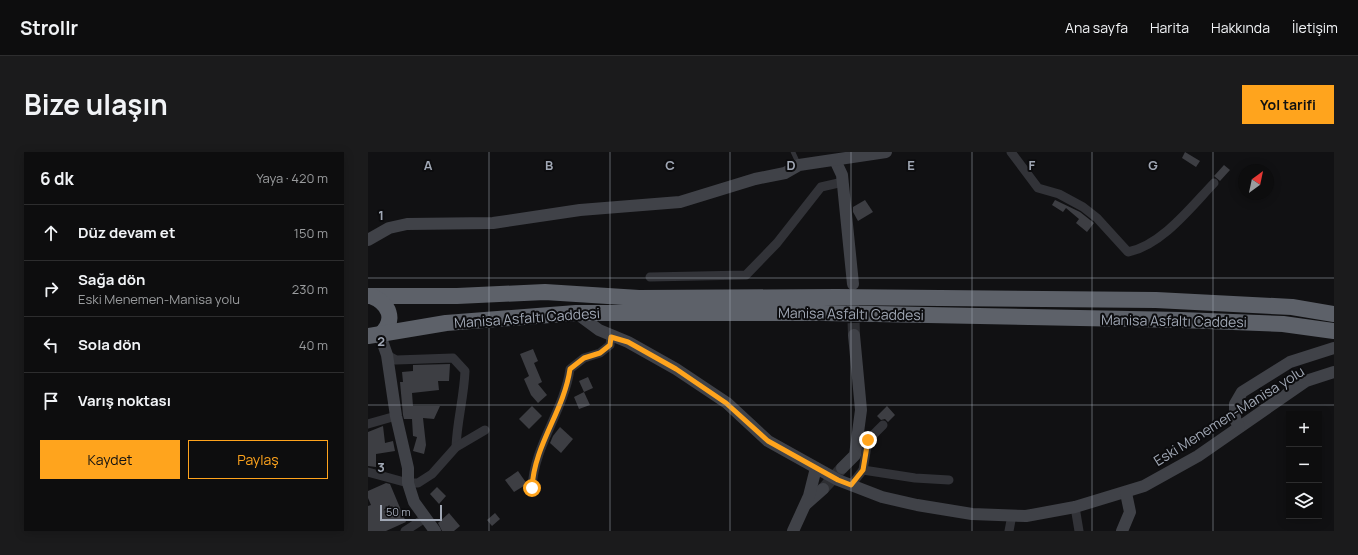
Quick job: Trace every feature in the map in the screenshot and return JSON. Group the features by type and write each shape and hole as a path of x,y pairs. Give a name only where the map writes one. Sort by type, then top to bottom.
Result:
{"highway":[{"name":"Manisa Asfaltı Caddesi","path":"369,294 457,296 545,292 639,298 836,297 1156,300 1292,307 1334,314"},
{"path":"369,294 382,300 389,312 387,326 374,335"},
{"name":"Manisa Asfaltı Caddesi","path":"374,335 446,323 576,313 824,313 1173,320 1283,324 1334,331"}],"street":[{"path":"368,240 389,228 408,224 492,223 580,210 680,202 755,179 785,174 799,165 886,152"},
{"path":"1011,152 1038,188 1059,194 1083,207 1097,218 1128,252 1139,250 1167,230 1214,183"},
{"path":"834,160 842,174 853,284"},
{"path":"650,277 746,275 777,243 821,187 843,182"},
{"name":"Eski Menemen-Manisa yolu","path":"576,313 611,337 628,342 676,369 726,403 768,441 816,468 851,485 882,497 917,505 972,514 1026,516 1075,507 1144,486 1198,456 1306,381 1334,372"},
{"path":"374,335 387,355 396,416 408,468 408,483 414,502 430,524 406,531"},
{"path":"842,468 855,455 861,410 854,335"},
{"path":"532,488 533,472 568,387 570,369 584,358 600,353 610,345 611,337"},
{"path":"1239,427 1235,419 1235,404 1242,392 1290,362 1334,348"},
{"path":"387,355 396,360 453,358 465,371 464,394 457,424 456,447"},
{"path":"368,424 396,416"},
{"path":"851,485 863,470 868,440 883,425"},
{"path":"368,472 408,483 418,483 432,474 456,447 485,430"},
{"path":"793,531 804,506 816,468"},
{"path":"863,470 915,478 949,480"},
{"path":"804,506 823,488"},
{"path":"1122,531 1130,512 1126,492"},
{"path":"1075,507 1079,531"},
{"path":"1009,531 1012,515"}],"lane":[{"path":"794,152 799,165"}],"building":[{"path":"1185,152 1200,161 1196,167 1182,158"},
{"path":"1224,165 1230,170 1220,181 1214,176"},
{"path":"1053,199 1080,212 1094,223 1087,232 1076,223 1079,219 1066,208 1063,212 1052,205 1055,200"},
{"path":"865,200 873,212 858,221 853,212 853,207"},
{"path":"533,349 538,361 534,363 542,382 538,384 547,395 538,403 531,395 524,379 529,376 520,354"},
{"path":"450,364 449,381 438,381 439,390 412,393 413,406 440,406 434,419 423,418 426,445 424,454 413,451 417,437 413,436 412,419 404,419 403,415 400,382 403,382 402,372 413,371 413,365"},
{"path":"588,377 593,388 584,392 579,381"},
{"path":"584,392 590,405 579,409 574,397"},
{"path":"532,406 542,416 529,429 519,419"},
{"path":"887,406 895,415 888,422 885,419 881,420 877,416"},
{"path":"383,426 385,443 393,441 395,451 376,454 376,467 368,466 368,432"},
{"path":"560,427 573,439 561,453 550,443"},
{"path":"518,471 527,484 514,492 505,480"},
{"path":"386,483 390,484 406,522 386,531 368,531 368,506 371,505 368,498 368,491"},
{"path":"437,487 446,496 439,504 430,494"},
{"path":"449,513 460,526 454,531 442,531 438,523"},
{"path":"495,513 500,519 492,526 487,520"}],"tunnel":[{"path":"853,305 854,335"},
{"path":"823,489 842,468"}],"route":[{"path":"532,488 533,472 543,444 568,387 570,369 584,358 600,353 610,345 611,337 628,342 676,369 726,403 768,441 838,480 851,485 863,470 868,440"}]}
